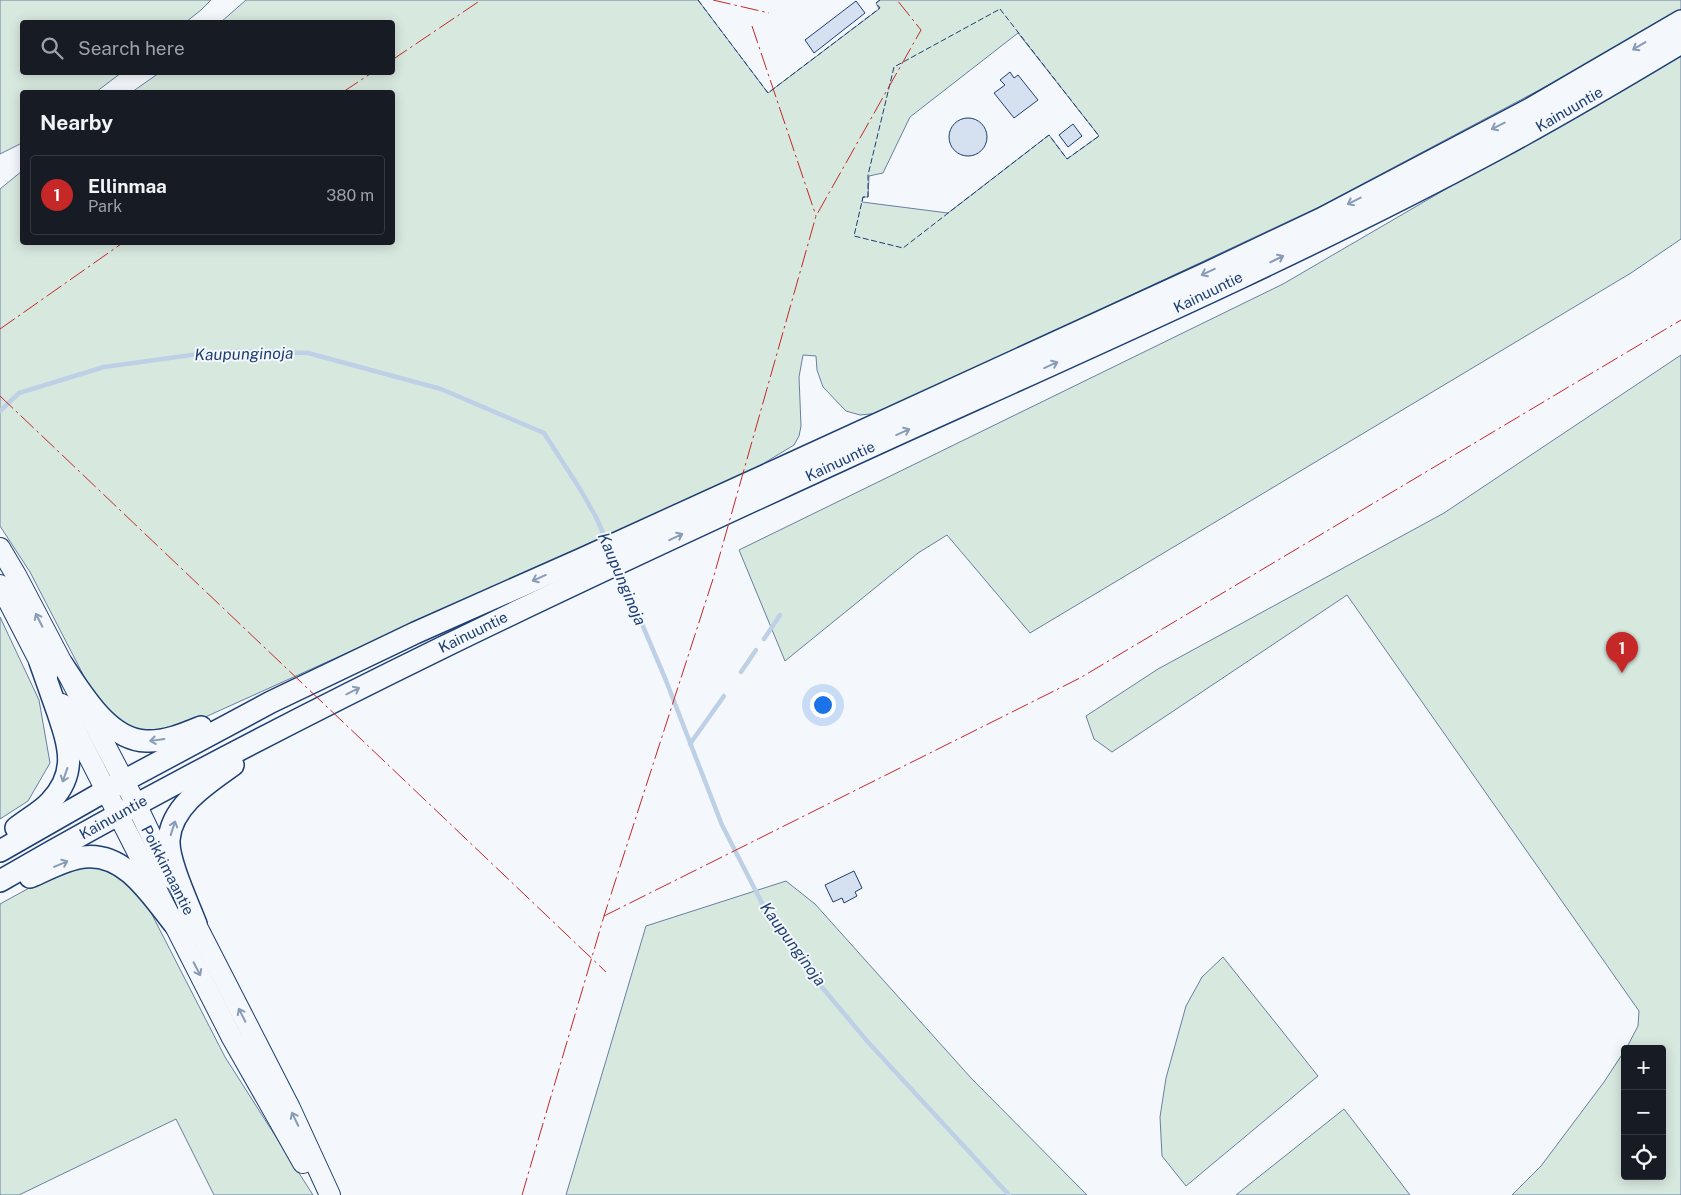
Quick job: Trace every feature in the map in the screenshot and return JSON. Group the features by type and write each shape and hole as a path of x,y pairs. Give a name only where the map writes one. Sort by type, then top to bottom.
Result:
{"highway":[{"name":"Kainuuntie","path":"0,881 126,809 391,672 588,567 1321,218 1530,110 1681,21"},
{"name":"Kainuuntie","path":"627,549 1155,318 1382,208 1502,146 1681,43"},
{"name":"Kainuuntie","path":"0,850 114,786 301,687 415,633 588,567"},
{"path":"0,840 50,803 65,779 68,766 69,751 65,734 40,662"},
{"path":"62,664 101,717 116,731 129,738 146,742 176,736 301,687"},
{"path":"196,924 171,855 169,840 179,811 212,780 258,747 310,714"},
{"path":"0,890 67,861 83,857 98,857 126,869 136,878 175,925"}],"main road":[{"name":"Poikkimaantie","path":"0,548 62,664 114,786"},
{"name":"Poikkimaantie","path":"0,585 40,662 196,924 290,1108 330,1195"},
{"name":"Poikkimaantie","path":"126,809 175,925 240,1053 321,1195"}],"shaded area":[{"path":"0,0 211,0 188,20 20,20 20,75 118,75 99,90 20,90 20,144 0,154"},
{"path":"246,0 698,0 768,93 879,9 876,3 880,0 1681,0 1681,10 1624,45 1321,206 880,413 860,415 846,411 823,387 817,370 816,356 803,355 799,377 801,426 799,436 794,445 756,468 192,723 169,730 142,731 129,730 106,709 88,684 30,572 0,526 0,189 20,173 20,245 395,245 395,90 135,90 156,75 395,75 395,20 223,20","holes":["1018,33 1099,136 1067,159 1049,135 948,213 862,202 863,197 868,197 869,176 883,173 910,117"]},
{"path":"1681,52 1681,239 1631,273 1030,633 947,535 918,553 785,661 739,550 1283,284"},
{"path":"1681,355 1681,1195 1512,1195 1541,1166 1604,1082 1621,1056 1621,1180 1666,1180 1666,1045 1628,1045 1638,1026 1639,1011 1347,595 1112,752 1094,739 1086,716 1158,669 1444,513"},
{"path":"0,617 39,700 50,763 28,801 0,819"},
{"path":"82,863 111,869 144,899 225,1057 313,1195 214,1195 176,1119 19,1195 0,1195 0,904 62,870"},
{"path":"786,881 815,904 971,1078 1087,1195 566,1195 646,926"},
{"path":"1223,957 1318,1076 1186,1186 1162,1156 1160,1117 1166,1078 1186,1006 1202,977"},
{"path":"1344,1109 1410,1195 1236,1195"}],"building":[{"path":"856,1 865,13 814,53 805,40"},
{"path":"1010,72 1014,78 1018,75 1038,100 1014,118 994,93 1005,85 1000,80"},
{"path":"968,118 982,123 987,137 982,151 968,156 954,151 949,137 954,123"},
{"path":"1073,124 1082,136 1068,147 1059,135"},
{"path":"854,871 862,888 855,892 857,896 844,903 842,898 833,902 825,885"}],"waterway":[{"name":"Kaupunginoja","path":"0,411 19,393 104,367 206,353 241,351 308,353 441,389 544,433 580,489 596,517 607,542"},
{"name":"Kaupunginoja","path":"619,570 665,678 722,825 768,915 816,980 867,1041 1009,1195"},
{"path":"764,639 780,615"},
{"path":"741,672 756,650"},
{"path":"690,744 724,696"}],"fence":[{"path":"698,0 768,93 880,8 876,3 880,0"},
{"path":"1000,9 1099,136 1067,159 1049,135 903,248 854,236 863,197 868,197 868,175 894,67 1000,9"}],"power":[{"path":"395,58 481,0"},
{"path":"713,0 769,13"},
{"path":"522,1195 604,916 713,579 816,216 921,30 897,0"},
{"path":"752,26 816,216"},
{"path":"346,90 368,75"},
{"path":"0,329 120,245"},
{"path":"604,916 1080,678 1681,320"},
{"path":"0,396 606,972"}],"place":[{"name":"Ellinmaa","path":"1622,673"}]}
